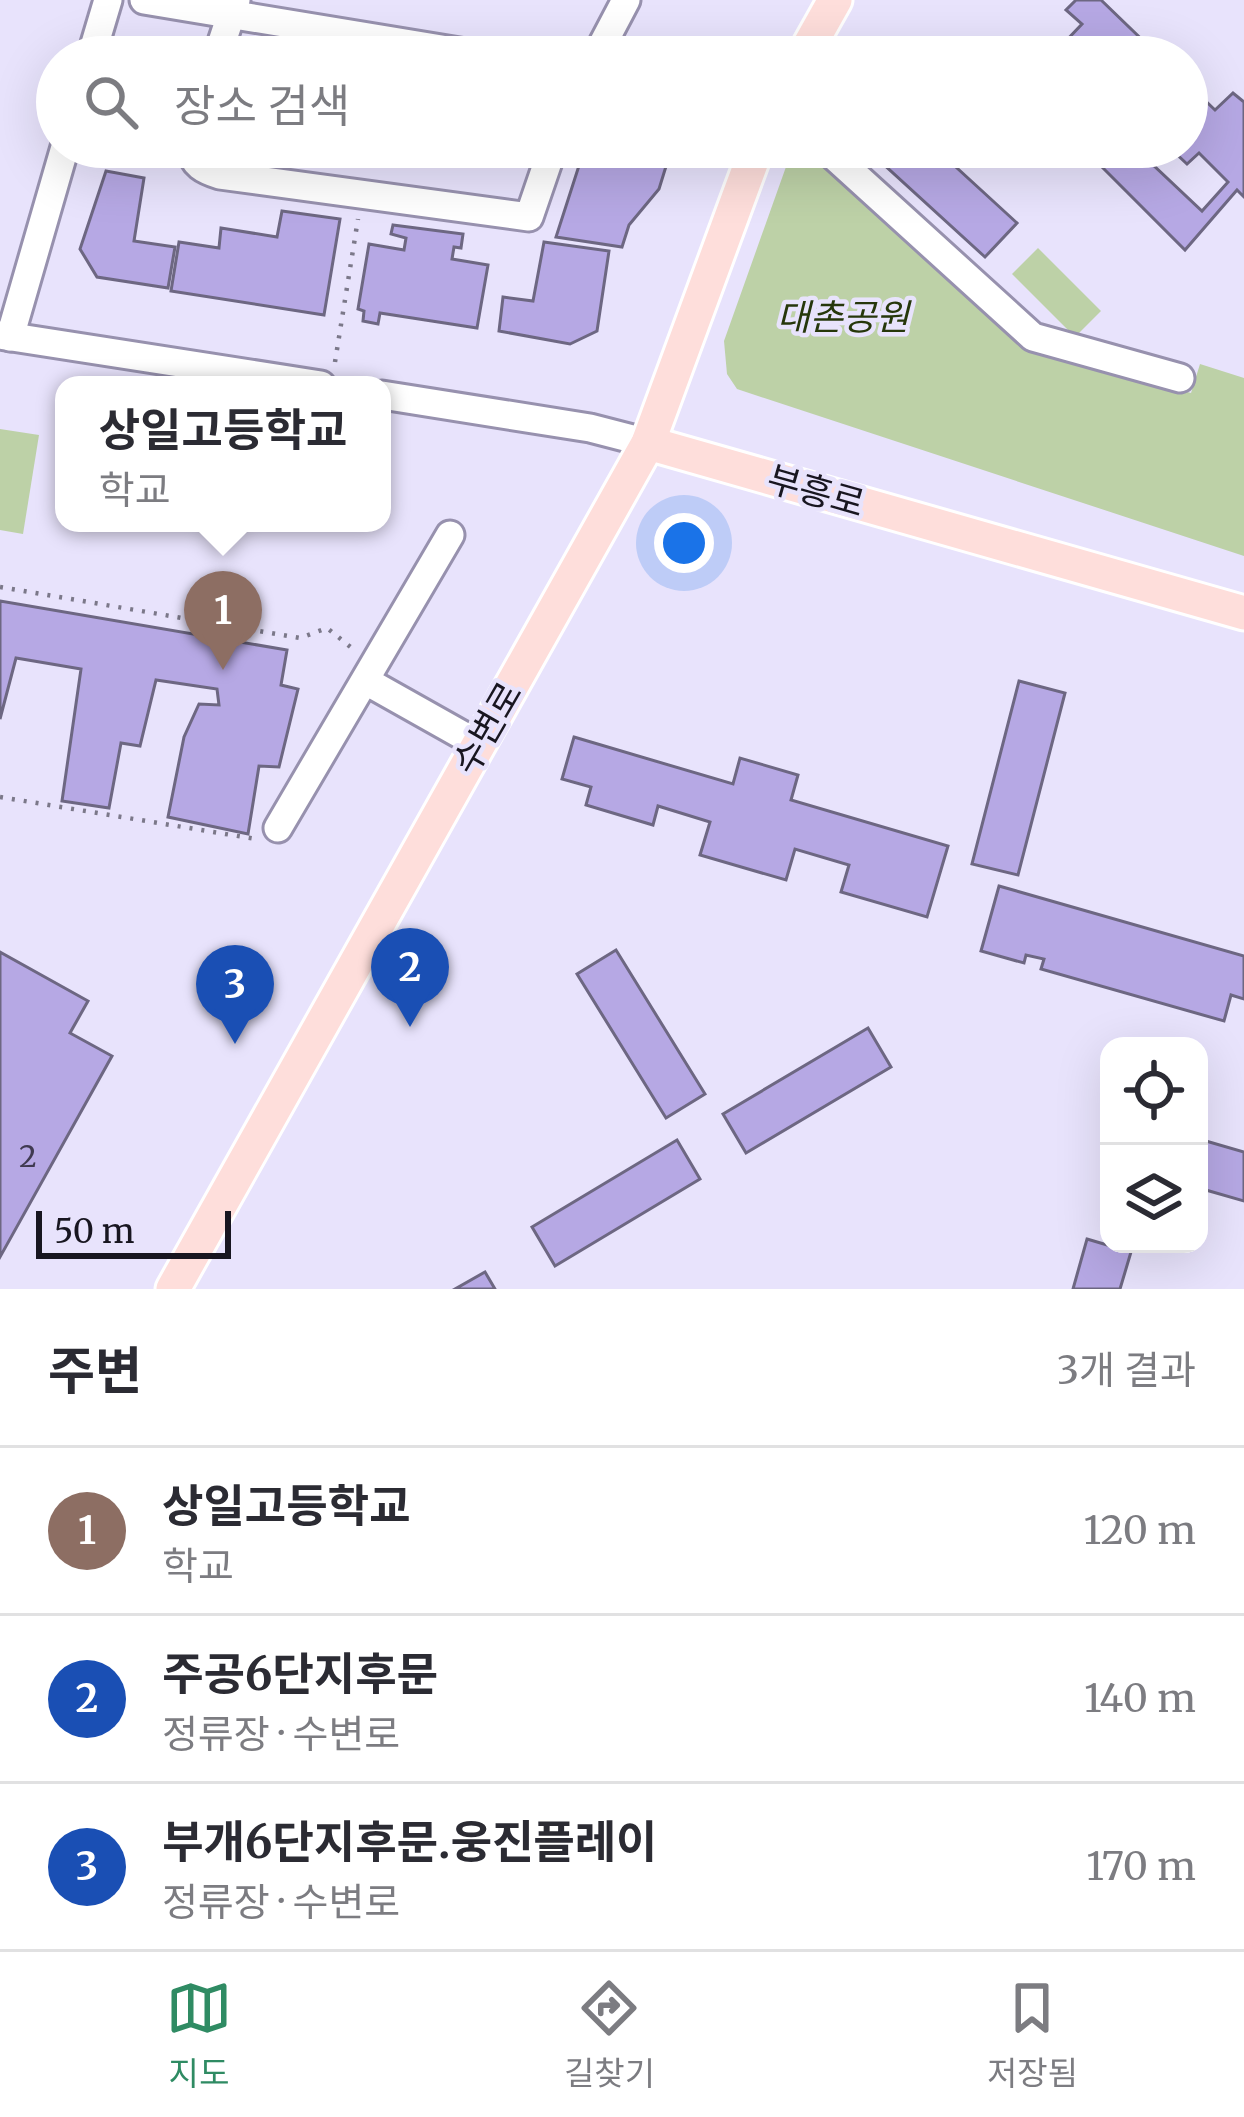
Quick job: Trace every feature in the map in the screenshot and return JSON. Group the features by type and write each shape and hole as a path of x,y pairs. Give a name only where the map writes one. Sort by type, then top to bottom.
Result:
{"main road":[{"path":"815,36 835,0"},
{"name":"수변로","path":"172,1289 648,443 749,168"},
{"name":"부흥로","path":"648,443 1244,613"}],"street":[{"path":"97,36 108,0"},
{"path":"144,0 233,8 380,36"},
{"path":"607,36 626,0"},
{"path":"58,168 5,336 328,374"},
{"path":"200,168 220,175 529,217 546,168"},
{"path":"847,168 1033,337 1180,378"},
{"name":"부흥로","path":"391,396 590,428 648,443"},
{"path":"278,828 450,535"},
{"path":"370,674 478,744"}],"path":[{"path":"328,374 362,195"},
{"path":"0,587 300,638 326,628 370,674"},
{"path":"0,796 269,842 278,828"}],"green space":[{"name":"대촌공원","path":"786,168 830,168 1027,345 1191,393 1200,364 1244,378 1244,556 737,389 727,374 724,341"},
{"path":"1038,248 1101,311 1075,337 1012,274"},
{"path":"0,429 39,435 23,534 0,530"}],"building":[{"path":"1076,0 1101,0 1138,36 1071,36 1082,24 1066,10"},
{"path":"1233,93 1244,102 1244,197 1237,190 1185,250 1103,168 1156,168 1202,211 1228,182 1208,162 1208,103 1215,110"},
{"path":"578,168 666,168 659,189 629,225 622,247 556,237"},
{"path":"888,168 957,168 1017,223 985,257"},
{"path":"106,171 144,178 134,241 175,247 168,288 97,277 80,249"},
{"path":"282,211 340,219 324,315 171,291 179,242 219,248 221,228 277,237"},
{"path":"393,225 463,234 461,248 454,247 452,259 488,265 477,328 380,313 378,324 363,321 364,311 358,309 369,244 404,250 406,238 391,234"},
{"path":"544,242 609,251 597,331 570,344 499,331 503,297 533,301"},
{"path":"0,601 287,650 281,685 298,689 279,767 259,766 248,834 168,817 184,737 199,704 219,705 217,689 156,680 140,746 121,743 109,808 62,801 81,669 16,658 0,719"},
{"path":"1019,681 1065,693 1018,875 972,864"},
{"path":"574,737 733,784 740,758 798,775 791,800 948,846 927,917 841,892 849,865 795,849 786,880 700,855 710,822 658,806 653,825 586,805 591,787 562,779"},
{"path":"999,886 1244,956 1244,999 1231,995 1224,1021 1041,969 1044,959 1026,955 1024,963 981,951"},
{"path":"616,950 705,1094 666,1118 577,974"},
{"path":"0,952 88,1001 70,1033 112,1056 0,1257"},
{"path":"868,1028 891,1067 746,1153 723,1114"},
{"path":"677,1140 700,1179 555,1266 532,1227"},
{"path":"1208,1142 1244,1152 1244,1201 1208,1191"},
{"path":"1087,1239 1100,1243 1100,1253 1131,1253 1120,1289 1073,1289"},
{"path":"485,1272 495,1289 455,1289"}],"place":[{"name":"상일고등학교","path":"223,670"},
{"name":"주공6단지후문","path":"410,1027"},
{"name":"부개6단지후문.웅진플레이","path":"235,1044"}]}
